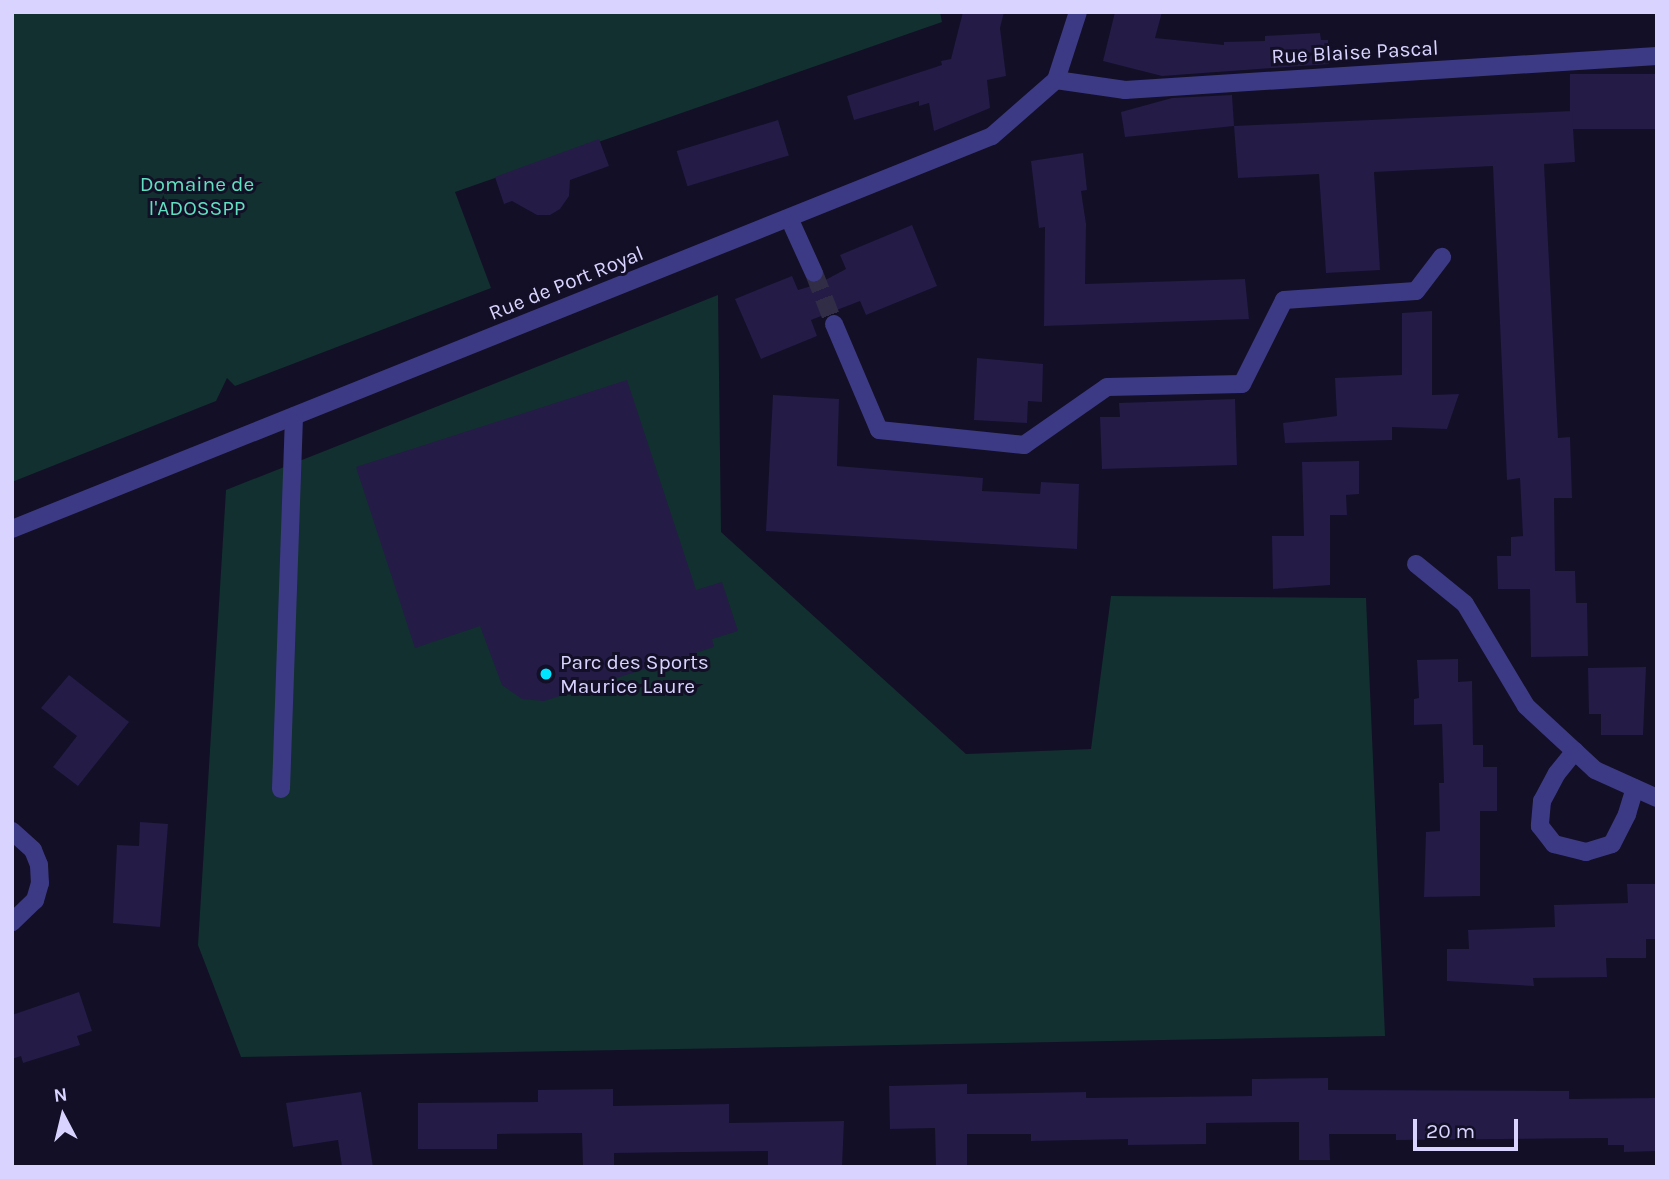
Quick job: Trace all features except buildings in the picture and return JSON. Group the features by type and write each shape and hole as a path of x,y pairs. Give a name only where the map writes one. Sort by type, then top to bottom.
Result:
{"street":[{"path":"1056,79 1078,12"},
{"name":"Rue Blaise Pascal","path":"1056,79 1125,90 1657,56"},
{"name":"Rue de Port Royal","path":"12,529 992,136 1056,79"},
{"path":"789,218 814,273"},
{"path":"834,324 879,430 1024,445 1107,387 1242,384 1284,300 1416,290 1442,257"},
{"path":"281,789 294,416"},
{"path":"1416,564 1465,604 1526,706 1595,770 1657,798"},
{"path":"1575,751 1557,773 1542,801 1541,826 1554,844 1586,852 1612,844 1628,814 1635,788"},
{"path":"12,831 33,850 39,865 40,883 35,900 12,922"}],"green space":[{"name":"Domaine de l'ADOSSPP","path":"12,12 940,12 942,22 455,192 491,288 235,386 227,378 216,401 12,482"},
{"name":"Parc des Sports Maurice Laure","path":"718,295 721,532 966,754 1091,749 1111,596 1366,598 1385,1036 241,1057 198,945 226,490"}],"tunnel":[{"path":"814,273 834,324"}],"place":[{"name":"Parc des Sports Maurice Laure","path":"546,674"}]}
